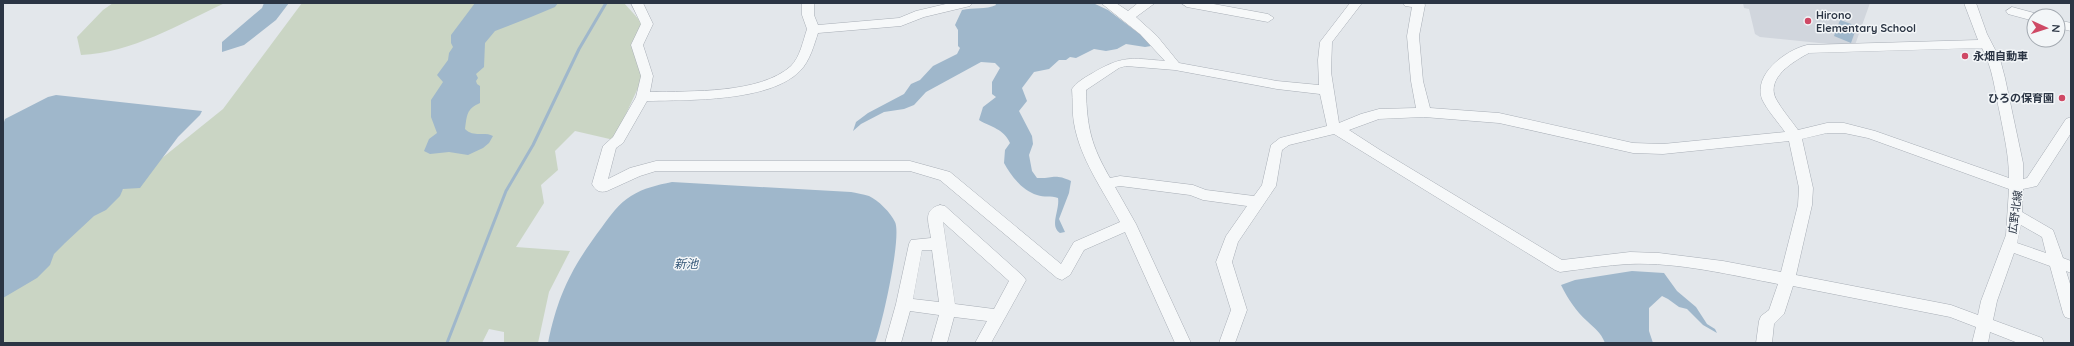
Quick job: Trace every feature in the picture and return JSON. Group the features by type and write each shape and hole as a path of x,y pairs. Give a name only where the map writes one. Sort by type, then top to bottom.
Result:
{"street":[{"path":"637,3 647,24 637,45 647,76 643,97 618,140 610,146 599,184 602,187 634,172 656,166 910,166 945,176 1062,274 1066,270 1072,252 1079,246 1129,224"},
{"path":"808,3 810,25 813,29"},
{"path":"813,29 901,22 920,8 966,3"},
{"path":"1107,3 1129,17 1150,34 1175,66"},
{"path":"1129,17 1143,5 1149,3"},
{"path":"1187,3 1268,18"},
{"path":"1356,3 1327,41 1325,50 1326,90 1330,118 1334,128 1348,135 1375,154 1560,266 1630,258 1659,259 1722,267 1951,311 2036,343"},
{"path":"1409,3 1419,5 1413,36 1417,81 1424,112"},
{"path":"1227,343 1239,310 1224,262 1231,240 1269,186 1276,148 1285,141 1311,136 1334,128 1346,126 1366,117 1379,114 1424,112 1499,118 1633,148 1663,149 1795,136 1827,128 1850,130 1870,134 2016,186 2016,163 1999,78 1994,59 1981,34 1970,3"},
{"path":"2012,11 2026,15"},
{"path":"643,97 726,93 772,82 784,77 795,69 802,59 813,29"},
{"path":"1764,343 1767,322 1776,314 1787,280 1805,205 1806,188 1795,136 1769,99 1769,80 1776,69 1794,55 1807,49 1987,44"},
{"path":"1182,343 1129,224 1094,163 1080,122 1078,89 1115,65 1126,62 1175,66 1277,85 1326,90"},
{"name":"広野北線","path":"1980,343 1989,301 2013,235 2016,186 2032,182 2071,122"},
{"path":"1107,184 1120,181 1193,190 1203,195 1258,202"},
{"path":"939,343 948,310 945,281 937,244 935,213 940,210 1018,280 982,343"},
{"path":"2015,215 2048,234 2064,265 2071,313"},
{"path":"893,343 904,304 916,244 937,244"},
{"path":"2009,246 2064,265"},
{"path":"904,304 998,316"}],"shaded area":[{"name":"Hirono Elementary School","path":"1743,3 1870,3 1855,45 1848,46 1760,37 1755,34 1749,9 1744,8"}],"green space":[{"path":"113,3 225,3 173,28 137,43 119,49 81,55 77,37 103,10"},
{"path":"302,3 624,3 643,24 631,44 643,77 614,140 575,131 555,151 558,170 541,185 544,203 516,247 570,251 549,292 538,343 504,343 504,332 489,329 482,343 3,343 3,286 223,109"}],"water":[{"path":"264,3 289,3 276,20 244,45 222,52 222,42 262,8"},
{"path":"475,3 558,3 555,7 495,31 485,43 484,67 476,74 478,78 476,81 477,84 480,86 480,103 475,105 468,113 465,129 468,132 475,134 486,134 493,136 489,143 483,148 468,155 449,152 430,154 424,151 429,139 437,133 431,117 431,100 443,82 437,75 448,60 449,53 453,47 451,43 451,35"},
{"path":"995,3 1093,3 1108,10 1149,41 1151,46 1145,47 1126,44 1117,49 1106,51 1094,49 1076,58 1070,57 1066,60 1059,60 1049,69 1034,72 1022,88 1027,101 1019,111 1032,136 1033,144 1029,155 1032,171 1037,178 1061,177 1071,181 1069,193 1059,219 1065,232 1060,233 1055,226 1058,198 1037,195 1026,190 1010,173 1004,163 1005,150 1010,143 1007,138 1001,131 979,120 983,107 996,97 992,94 992,82 1000,68 995,63 981,62 926,92 914,105 904,109 884,112 861,124 853,131 856,122 868,113 904,94 911,84 920,80 933,66 957,54 960,48 958,46 958,30 955,25 962,10 992,7 996,5"},
{"path":"1840,20 1857,26 1851,43 1834,36"},
{"path":"56,95 202,111 200,115 178,137 140,188 123,189 120,196 106,210 94,216 54,254 50,265 37,278 3,298 3,125 5,119 48,97"},
{"name":"新池","path":"672,182 851,192 869,196 876,200 895,222 896,244 894,262 882,319 875,343 548,343 556,310 562,295 574,268 591,241 612,214 627,199 636,193 651,187"},
{"path":"1632,271 1664,273 1677,291 1696,307 1707,324 1715,329 1717,333 1703,325 1687,309 1679,307 1662,296 1649,308 1649,331 1653,343 1605,343 1599,333 1569,300 1561,285 1575,280"}],"waterway":[{"path":"447,343 506,191 533,145 579,49 606,3"}],"place":[{"name":"Hirono Elementary School","path":"1808,21"},
{"name":"永畑自動車","path":"1965,56"},
{"name":"ひろの保育園","path":"2062,98"}]}
